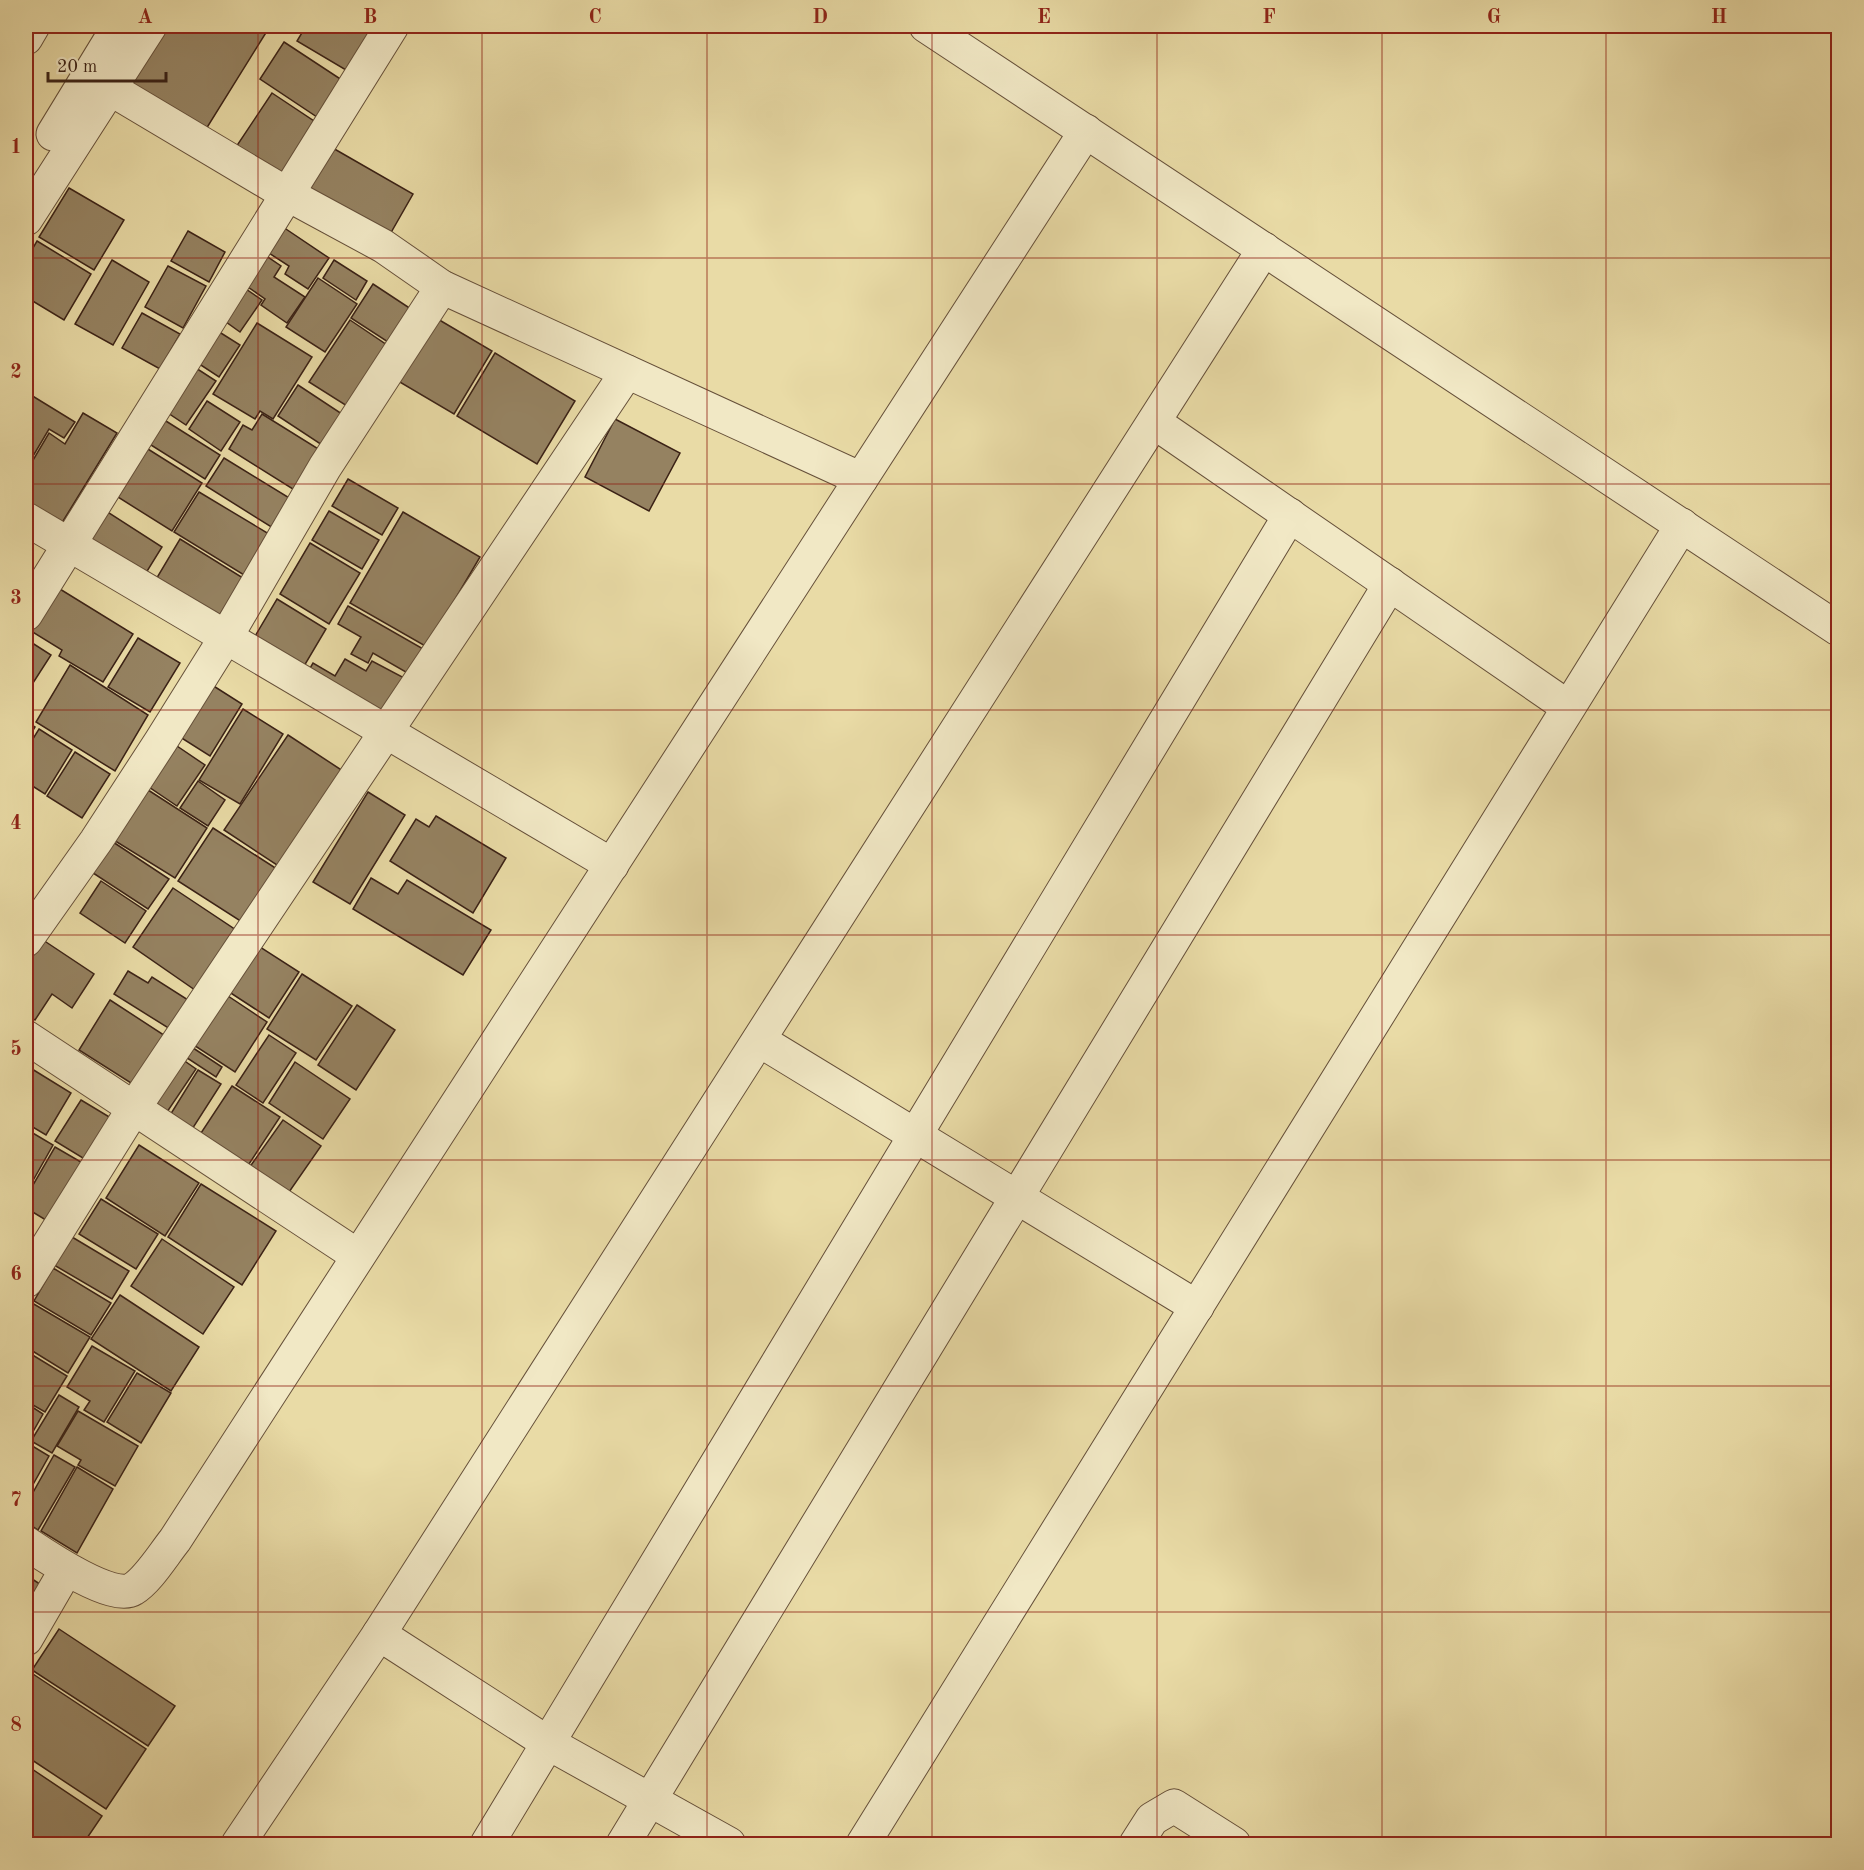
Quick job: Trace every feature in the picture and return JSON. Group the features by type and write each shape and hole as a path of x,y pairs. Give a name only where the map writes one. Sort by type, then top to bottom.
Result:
{"street":[{"path":"26,38 33,26"},
{"path":"26,179 119,26"},
{"path":"26,219 150,26"},
{"path":"26,615 392,26"},
{"path":"926,26 1839,628"},
{"path":"110,88 287,194 383,246 442,287 861,479"},
{"path":"26,1543 66,1570 118,1593 131,1591 139,1584 175,1540 1086,131"},
{"path":"238,1845 379,1634 1264,249"},
{"path":"26,940 96,841 226,637 325,467 442,287"},
{"path":"26,1281 134,1108 627,372"},
{"path":"1154,422 1568,707"},
{"path":"487,1845 1290,515"},
{"path":"26,519 612,865"},
{"path":"863,1845 1682,525"},
{"path":"623,1845 1390,584"},
{"path":"26,1037 358,1256"},
{"path":"759,1040 1197,1306"},
{"path":"26,1639 66,1570"},
{"path":"379,1634 548,1743 729,1845"},
{"path":"1136,1845 1152,1819 1174,1806 1234,1845"}],"building":[{"path":"161,26 257,26 267,31 203,134 124,84"},
{"path":"306,26 379,26 351,73 297,41"},
{"path":"284,42 348,84 323,121 260,79"},
{"path":"272,93 320,125 285,179 236,147"},
{"path":"331,147 413,194 389,236 307,189"},
{"path":"69,188 124,220 94,270 39,237"},
{"path":"274,221 329,258 308,289 285,274 289,266 258,246"},
{"path":"188,231 225,252 209,282 171,261"},
{"path":"37,241 91,274 64,320 26,297 26,260"},
{"path":"259,251 281,266 274,277 305,297 287,323 261,305 265,299 238,280"},
{"path":"112,260 149,282 113,345 75,324"},
{"path":"334,260 367,281 356,300 323,278"},
{"path":"168,266 206,286 183,328 145,307"},
{"path":"318,278 357,304 325,352 286,327"},
{"path":"237,283 262,300 240,332 215,314"},
{"path":"373,284 411,309 388,342 351,318"},
{"path":"142,313 180,334 160,369 122,348"},
{"path":"436,318 492,351 454,414 398,381"},
{"path":"350,320 387,345 347,406 309,382"},
{"path":"205,323 240,345 219,377 184,354"},
{"path":"257,323 312,357 273,419 260,411 255,419 213,394"},
{"path":"495,353 575,401 537,464 457,416"},
{"path":"182,359 216,381 186,425 153,403"},
{"path":"298,385 342,414 322,445 278,416"},
{"path":"26,392 75,422 64,438 49,429 26,468"},
{"path":"207,401 240,422 221,451 189,429"},
{"path":"150,411 220,455 205,479 135,435"},
{"path":"83,413 117,433 60,526 26,504 26,472 49,433 65,444"},
{"path":"262,414 320,450 296,491 229,449 243,425 252,430"},
{"path":"615,419 680,453 649,511 585,477"},
{"path":"132,439 202,483 172,531 102,487"},
{"path":"224,458 291,499 273,528 206,486"},
{"path":"348,479 398,508 382,535 332,506"},
{"path":"199,492 269,534 244,575 174,532"},
{"path":"92,502 162,547 141,581 70,537"},
{"path":"329,511 379,540 362,569 312,540"},
{"path":"403,512 480,557 427,647 350,603"},
{"path":"180,539 243,578 214,624 152,586"},
{"path":"310,543 360,573 329,624 280,594"},
{"path":"42,578 133,634 103,682 59,656 62,650 26,628"},
{"path":"277,599 326,629 297,678 248,648"},
{"path":"348,606 425,650 411,675 373,653 368,663 351,654 361,637 338,624"},
{"path":"138,638 180,663 150,712 108,687"},
{"path":"26,639 51,655 33,683 26,679"},
{"path":"345,659 366,671 372,661 408,680 381,727 302,682 313,663 335,676"},
{"path":"70,665 148,715 115,771 36,722"},
{"path":"26,682 32,686 26,697"},
{"path":"212,685 242,704 210,756 180,737"},
{"path":"243,709 283,734 240,804 199,780"},
{"path":"26,721 35,727 26,742"},
{"path":"39,729 72,750 45,794 26,782 26,750"},
{"path":"288,735 346,773 283,869 224,830"},
{"path":"174,744 205,765 177,806 146,785"},
{"path":"75,752 110,774 82,818 47,796"},
{"path":"198,781 225,800 208,826 180,808"},
{"path":"145,788 207,828 175,878 112,839"},
{"path":"368,792 405,815 350,904 313,882"},
{"path":"436,816 506,858 473,913 390,861 416,819 429,827"},
{"path":"213,828 277,869 242,922 178,881"},
{"path":"110,840 169,879 148,909 90,871"},
{"path":"371,878 398,894 407,880 491,930 463,975 353,909"},
{"path":"101,881 146,911 125,943 80,913"},
{"path":"173,888 236,930 195,990 133,947"},
{"path":"43,940 94,974 72,1008 52,994 35,1020 26,1014 26,967"},
{"path":"249,940 299,972 269,1018 220,986"},
{"path":"128,971 148,983 152,977 196,1005 178,1034 114,994"},
{"path":"302,974 352,1006 316,1060 267,1029"},
{"path":"219,990 267,1022 235,1072 186,1040"},
{"path":"110,1000 173,1041 142,1090 79,1050"},
{"path":"357,1005 395,1030 356,1090 318,1065"},
{"path":"269,1035 296,1053 263,1103 236,1085"},
{"path":"184,1042 222,1067 216,1077 178,1052"},
{"path":"176,1055 196,1069 163,1118 143,1105"},
{"path":"295,1062 350,1099 323,1139 269,1103"},
{"path":"32,1069 71,1093 46,1135 26,1123 26,1080"},
{"path":"198,1070 221,1084 189,1134 167,1120"},
{"path":"232,1086 280,1117 247,1167 199,1136"},
{"path":"81,1100 121,1124 96,1166 55,1141"},
{"path":"283,1120 321,1146 287,1195 249,1168"},
{"path":"26,1129 53,1145 26,1193"},
{"path":"139,1145 199,1183 165,1236 106,1198"},
{"path":"55,1147 93,1169 59,1228 26,1208 26,1197"},
{"path":"201,1184 276,1231 242,1285 168,1237"},
{"path":"101,1199 158,1234 136,1269 79,1234"},
{"path":"72,1237 129,1271 112,1299 54,1265"},
{"path":"162,1239 234,1287 203,1334 131,1286"},
{"path":"53,1268 111,1303 91,1335 34,1301"},
{"path":"120,1295 199,1347 171,1391 91,1339"},
{"path":"32,1303 90,1337 68,1373 26,1347 26,1314"},
{"path":"92,1346 135,1371 104,1422 84,1410 90,1401 67,1387"},
{"path":"26,1351 67,1376 45,1412 26,1401"},
{"path":"137,1373 171,1393 141,1443 107,1422"},
{"path":"59,1395 79,1407 52,1453 31,1441"},
{"path":"26,1403 43,1414 26,1444"},
{"path":"78,1411 138,1446 115,1486 78,1465 81,1460 57,1446"},
{"path":"29,1444 49,1456 26,1497 26,1451"},
{"path":"54,1455 75,1467 38,1530 26,1522 26,1505"},
{"path":"77,1467 113,1489 77,1553 41,1531"},
{"path":"26,1575 49,1590 26,1628"},
{"path":"59,1629 175,1706 148,1746 32,1670"},
{"path":"30,1672 146,1749 106,1809 26,1756 26,1679"},
{"path":"26,1765 102,1816 83,1844 26,1844"}]}
